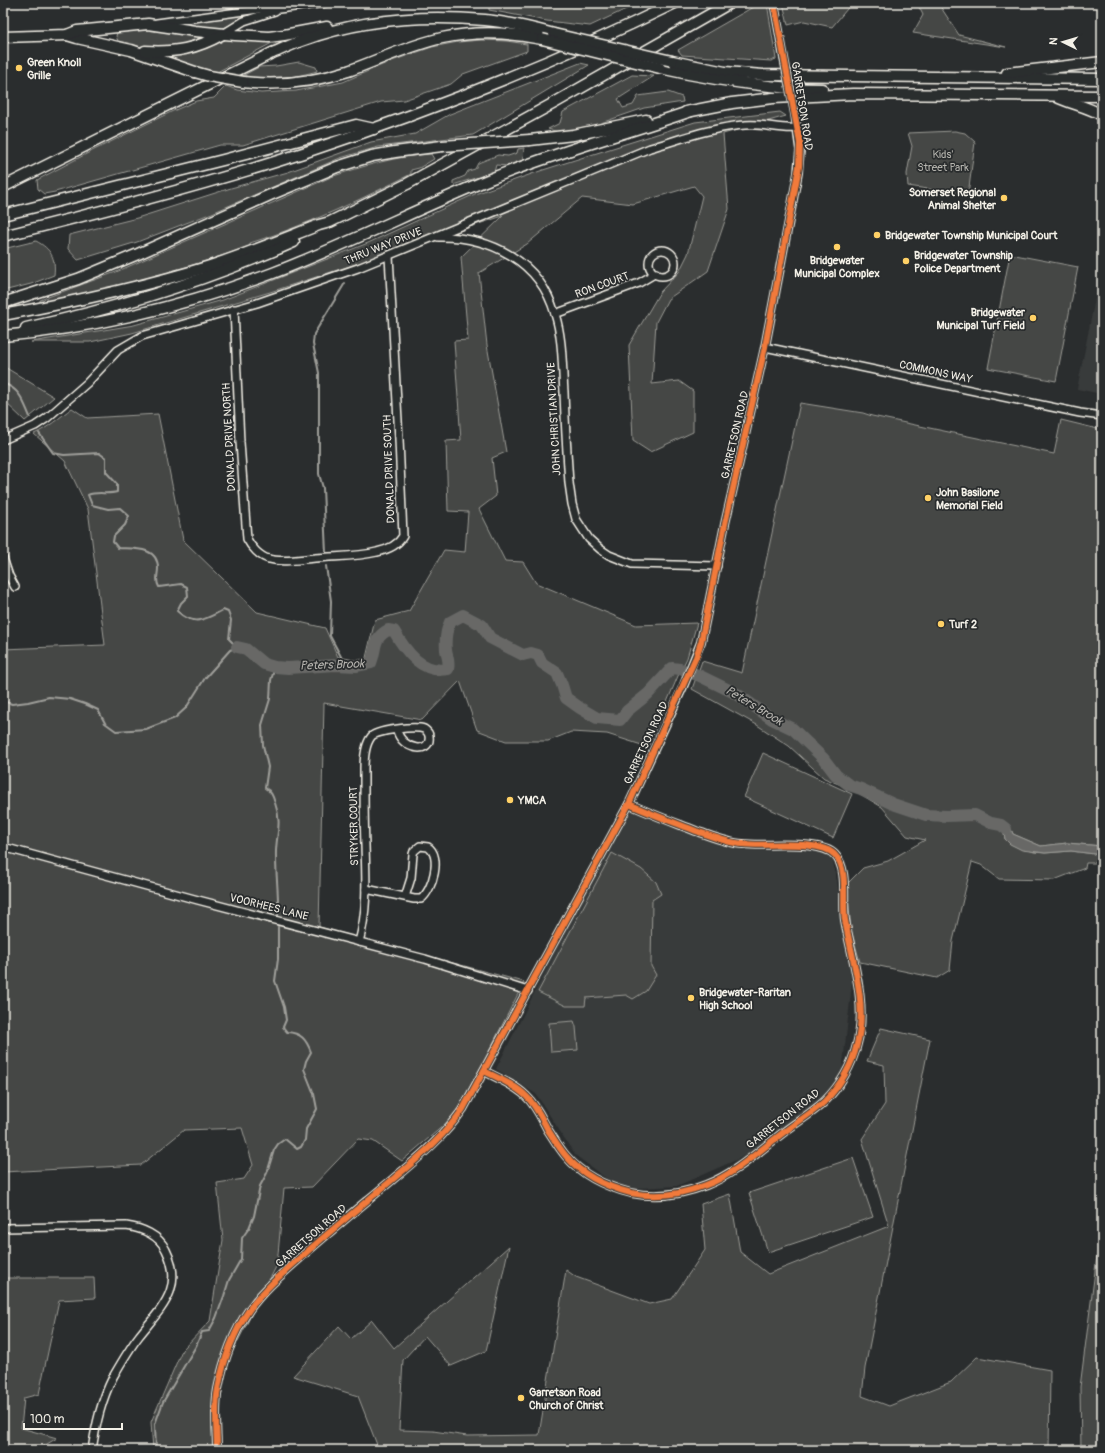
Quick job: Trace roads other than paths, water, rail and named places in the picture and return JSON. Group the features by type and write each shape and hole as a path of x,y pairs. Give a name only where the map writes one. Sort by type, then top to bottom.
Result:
{"highway":[{"path":"3,236 102,211 302,154 446,103 603,37 675,3"},
{"path":"3,316 67,303 186,273 234,258 330,222 414,180 556,102 730,3"},
{"path":"3,187 270,54 305,40 345,28 395,21 445,18 493,21 725,72 763,75 1102,79"},
{"path":"67,35 77,31 148,24 223,34 252,36 277,36 329,27 345,28"},
{"path":"113,28 109,37 114,46"},
{"path":"3,37 67,35 131,50 209,76 256,84 286,83 326,77 348,71 429,41 455,35 503,33 542,39 698,76 787,88 846,89 853,94"},
{"path":"131,50 156,52 181,50 195,47 223,34"},
{"path":"966,78 1102,62"},
{"path":"3,303 78,279 337,167 366,158 395,152 442,146 530,140 580,134 732,103 773,98 853,94 1102,96"},
{"path":"1056,96 1071,103 1089,108 1102,115"},
{"path":"3,335 61,329 95,323 174,304 239,285 305,260 421,208 513,170 691,111"},
{"path":"3,215 356,126 374,129"},
{"path":"3,335 94,312 186,284 288,245 321,230 330,222"}],"street":[{"path":"223,34 244,21 279,9 325,3"},
{"name":"GARRETSON ROAD","path":"217,1450 216,1407 218,1389 230,1348 249,1310 268,1287 444,1134 463,1109 629,804 696,657 701,642 765,347 799,167 800,150 795,114 774,4"},
{"path":"148,24 267,8 279,9"},
{"name":"THRU WAY DRIVE","path":"3,440 35,426 47,418 87,383 118,350 134,340 152,332 257,303 345,273 643,151 690,135 746,125 760,125 790,129 797,128"},
{"name":"JOHN CHRISTIAN DRIVE","path":"434,237 470,239 493,246 524,264 537,279 547,295 555,314 560,337 572,504 576,519 589,539 600,549 621,561 632,564 717,566"},
{"name":"DONALD DRIVE SOUTH","path":"264,557 269,559 284,560 378,552 396,544 403,536 389,256"},
{"name":"RON COURT","path":"555,314 640,283 656,273"},
{"name":"DONALD DRIVE NORTH","path":"234,309 240,442 247,539 254,549 264,557"},
{"name":"COMMONS WAY","path":"765,347 1073,412 1102,416"},
{"path":"3,558 9,576 15,587"},
{"name":"STRYKER COURT","path":"359,942 365,918 364,775 366,749 368,741 377,732 397,730"},
{"name":"GARRETSON ROAD","path":"484,1071 518,1089 527,1096 560,1150 575,1166 610,1186 630,1192 658,1195 695,1189 721,1178 824,1102 844,1076 857,1045 861,1010 844,912 843,872 835,855 827,849 820,847 753,845 726,841 629,804"},
{"path":"366,890 418,900 421,899 430,886 434,872 435,860 433,852 428,846 420,846 414,851 411,878 405,897"},
{"name":"VOORHEES LANE","path":"3,847 439,963 528,991"},
{"path":"3,1228 138,1227 159,1240 167,1253 173,1275 170,1294 165,1304 128,1351 106,1392 99,1413 92,1450"}],"waterway":[{"path":"326,553 323,488 319,474 319,373 313,344 314,334 345,283"},
{"path":"3,383 18,393 30,417"},
{"path":"3,701 12,704 49,697 70,699 98,710 105,723 116,731 146,729 175,718 186,708 205,678 230,650 237,647 229,639 231,620 228,612 223,610 211,617 200,620 189,619 183,616 177,611 181,603 188,596 187,587 181,584 159,587 157,580 157,561 154,556 144,550 118,548 113,542 114,536 125,525 129,516 120,508 108,509 92,505 88,495 95,493 117,492 117,484 106,472 106,458 99,453 64,455 53,453 39,433"},
{"path":"326,566 331,601 330,636 346,666"},
{"name":"Peters Brook","path":"237,647 246,649 264,664 275,667 288,668 336,665 356,666 371,663 377,640 388,630 394,631 410,654 423,665 439,670 448,669 449,662 446,650 446,636 450,622 463,615 482,625 490,638 523,655 531,653 538,655 542,663 557,673 566,698 597,718 620,720 627,711 648,694 672,668 680,669 698,675 737,694 772,719 793,729 823,758 836,775 849,785 893,804 926,815 975,815 991,823 1001,825 1006,829"},
{"path":"275,667 271,680 270,699 262,725 263,745 268,767 265,788 273,796 279,824 276,850 278,916"},
{"path":"156,1450 155,1424 163,1402 196,1346 202,1332 209,1331 216,1318 229,1280 241,1259 242,1238 249,1228 254,1216 260,1186 267,1173 274,1150 278,1144 285,1139 297,1149 301,1147 305,1140 306,1129 317,1109 314,1094 304,1069 311,1052 305,1040 299,1035 287,1032 283,1027 286,1020 284,1007 275,981 278,959 278,927"}],"place":[{"name":"Green Knoll Grille","path":"19,68"},
{"name":"Somerset Regional Animal Shelter","path":"1004,198"},
{"name":"Bridgewater Township Municipal Court","path":"877,235"},
{"name":"Bridgewater Municipal Complex","path":"837,247"},
{"name":"Bridgewater Township Police Department","path":"906,261"},
{"name":"Bridgewater Municipal Turf Field","path":"1033,318"},
{"name":"John Basilone Memorial Field","path":"928,498"},
{"name":"Turf 2","path":"941,624"},
{"name":"YMCA","path":"510,800"},
{"name":"Bridgewater-Raritan High School","path":"691,998"},
{"name":"Garretson Road Church of Christ","path":"521,1398"}],"park label":[{"name":"Kids' Street Park","path":"943,160"}]}
